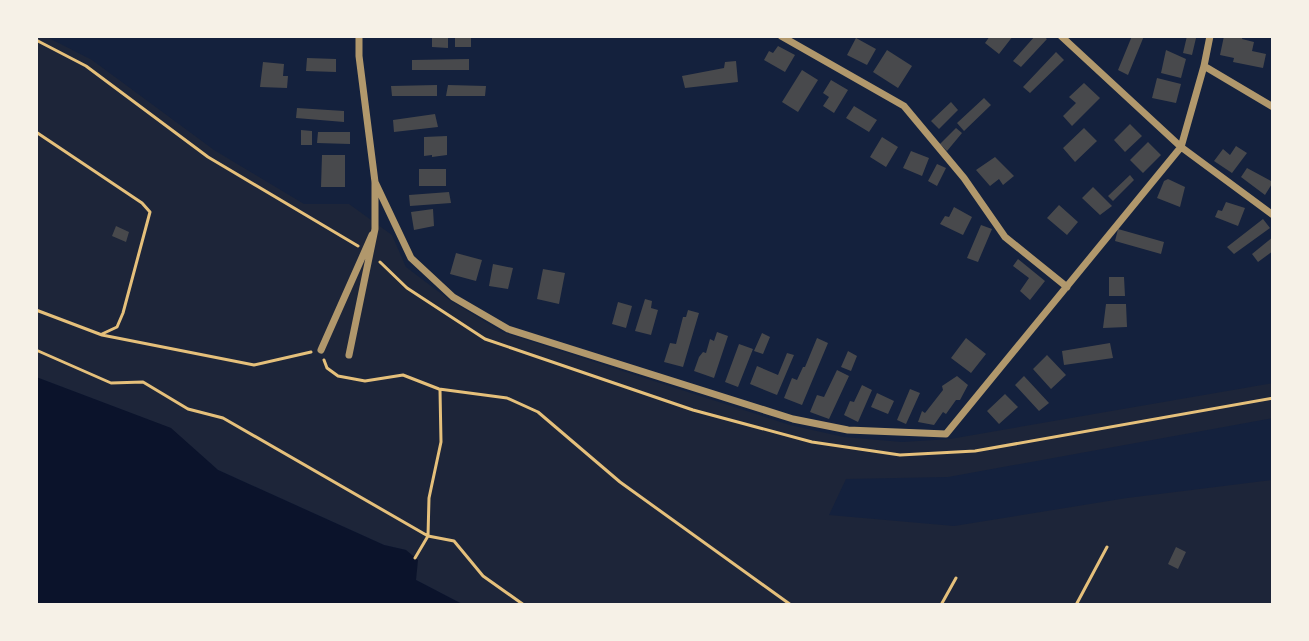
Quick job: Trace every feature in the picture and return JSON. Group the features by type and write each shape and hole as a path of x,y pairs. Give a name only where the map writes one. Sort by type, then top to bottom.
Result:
{"street":[{"path":"349,355 375,229 375,182 359,36"},
{"path":"781,36 904,106 964,178 1005,237 1067,287"},
{"path":"1061,36 1181,147 1273,215"},
{"path":"375,182 411,258 453,297 508,329 793,419 848,430 946,434 1181,147 1210,36"},
{"path":"1204,66 1273,107"},
{"path":"321,350 368,253"}],"path":[{"path":"36,40 86,66 208,157 368,253 407,288 485,339 693,410 812,442 900,455 975,451 1273,398"},
{"path":"36,132 142,203 150,212 123,313 117,327 102,335"},
{"path":"36,310 102,335 254,365 321,350 327,368 338,376 365,381 403,375 439,389 507,398 538,412 620,482 791,605"},
{"path":"36,350 111,383 143,382 188,409 223,418 428,536 454,541 483,576 524,605"},
{"path":"415,558 428,536 429,498 441,442 439,389"},
{"path":"1076,605 1107,547"},
{"path":"941,605 956,578"}],"shaded area":[{"path":"36,36 45,36 92,60 214,150 304,204 349,204 392,235 406,267 451,301 502,332 790,425 844,437 902,442 950,439 1273,383 1273,418 948,477 846,479 829,515 954,526 1127,498 1273,480 1273,605 464,605 416,580 406,550 384,545 218,470 170,428 36,377"},
{"path":"36,377 171,428 218,470 384,545 406,550 418,560 416,580 464,605 36,605"}],"building":[{"path":"432,36 448,36 448,48 432,47"},
{"path":"455,36 471,36 471,47 455,47"},
{"path":"990,36 1013,36 999,54 985,43"},
{"path":"1035,36 1047,39 1021,67 1013,61"},
{"path":"1132,36 1144,36 1128,75 1118,70"},
{"path":"1187,36 1196,38 1192,55 1183,53"},
{"path":"1224,36 1243,36 1242,39 1254,42 1252,51 1266,54 1263,68 1233,62 1234,58 1220,55"},
{"path":"856,38 876,49 867,65 847,55"},
{"path":"778,46 795,55 785,72 764,60 769,51 773,53"},
{"path":"887,50 912,66 898,88 873,72"},
{"path":"1166,50 1186,59 1181,78 1161,73"},
{"path":"1056,52 1064,60 1030,93 1023,87"},
{"path":"307,58 336,59 336,72 306,71"},
{"path":"469,59 469,70 412,70 412,60"},
{"path":"736,61 738,82 685,88 682,76 724,68 725,62"},
{"path":"263,62 284,64 283,76 288,76 287,88 260,87"},
{"path":"802,70 818,80 798,112 782,102"},
{"path":"1157,78 1181,84 1176,103 1152,98"},
{"path":"831,80 848,90 834,113 823,106 829,97 823,93"},
{"path":"1084,83 1100,98 1072,126 1063,116 1076,103 1069,97"},
{"path":"437,85 437,96 392,96 391,86"},
{"path":"448,85 486,86 485,96 446,96"},
{"path":"984,98 991,105 964,131 957,123"},
{"path":"951,102 958,110 939,129 931,121"},
{"path":"854,106 877,120 869,132 846,118"},
{"path":"297,108 344,111 344,122 296,118"},
{"path":"435,114 438,127 394,132 393,120"},
{"path":"1130,124 1142,136 1125,152 1114,140"},
{"path":"956,128 962,133 947,151 940,144"},
{"path":"1084,128 1097,141 1075,162 1063,148"},
{"path":"301,130 312,131 312,145 301,145"},
{"path":"318,132 350,132 350,144 317,143"},
{"path":"447,136 447,155 424,156 424,137"},
{"path":"882,137 898,147 886,167 870,157"},
{"path":"1148,142 1161,155 1143,173 1130,160"},
{"path":"1236,146 1247,153 1232,173 1214,161 1223,149 1230,155"},
{"path":"911,151 929,158 922,176 903,168"},
{"path":"322,155 345,155 345,187 321,187"},
{"path":"995,157 1014,176 1003,185 999,179 990,186 976,170"},
{"path":"937,164 946,168 937,186 928,181"},
{"path":"1247,168 1273,182 1265,195 1241,177"},
{"path":"419,169 446,169 446,186 419,186"},
{"path":"1130,175 1134,180 1113,201 1108,196"},
{"path":"1168,179 1185,187 1180,207 1157,198 1164,181"},
{"path":"1093,187 1112,206 1100,215 1082,198"},
{"path":"449,192 451,203 410,206 409,195"},
{"path":"1226,202 1245,208 1238,226 1215,217"},
{"path":"1059,205 1078,222 1067,235 1047,218"},
{"path":"954,207 972,217 963,235 940,224 945,216 949,217"},
{"path":"433,209 434,226 414,230 411,212"},
{"path":"1263,219 1270,228 1234,254 1227,247"},
{"path":"981,225 992,229 978,262 967,258"},
{"path":"116,226 129,232 126,242 112,236"},
{"path":"1118,229 1164,242 1161,254 1115,241"},
{"path":"1273,237 1273,251 1258,262 1252,254"},
{"path":"456,253 482,260 476,281 450,274"},
{"path":"1018,259 1045,281 1030,300 1020,291 1029,278 1013,266"},
{"path":"493,264 513,268 508,289 489,286"},
{"path":"543,269 565,273 559,304 537,299"},
{"path":"1109,277 1124,277 1125,296 1109,296"},
{"path":"645,299 652,301 651,308 658,310 651,335 635,331"},
{"path":"618,302 632,306 626,328 612,324"},
{"path":"1106,304 1126,304 1127,327 1103,328"},
{"path":"688,310 699,313 683,367 664,362 670,343 676,344"},
{"path":"717,332 728,336 714,378 694,371 699,357 706,353 710,339 714,341"},
{"path":"762,333 770,337 763,354 754,351"},
{"path":"817,338 828,343 802,405 784,398 792,378 797,380 805,367"},
{"path":"966,338 986,354 971,373 951,358"},
{"path":"1110,343 1113,358 1064,365 1062,351"},
{"path":"739,344 753,349 738,387 725,382"},
{"path":"848,351 857,356 851,371 841,367"},
{"path":"787,353 794,355 777,395 750,384 757,366 778,375"},
{"path":"1047,355 1066,375 1051,389 1033,369"},
{"path":"837,370 849,376 829,419 810,412 817,395 824,397"},
{"path":"957,376 968,385 960,400 956,400 946,414 943,412 934,425 918,422 922,411 925,413 943,390 942,386"},
{"path":"1024,376 1049,403 1039,411 1015,385"},
{"path":"862,385 872,390 858,422 844,415"},
{"path":"910,389 920,393 906,424 897,420"},
{"path":"877,393 894,401 888,414 871,407"},
{"path":"1005,394 1018,407 999,424 987,411"},
{"path":"1176,547 1186,552 1178,569 1168,564"}]}
